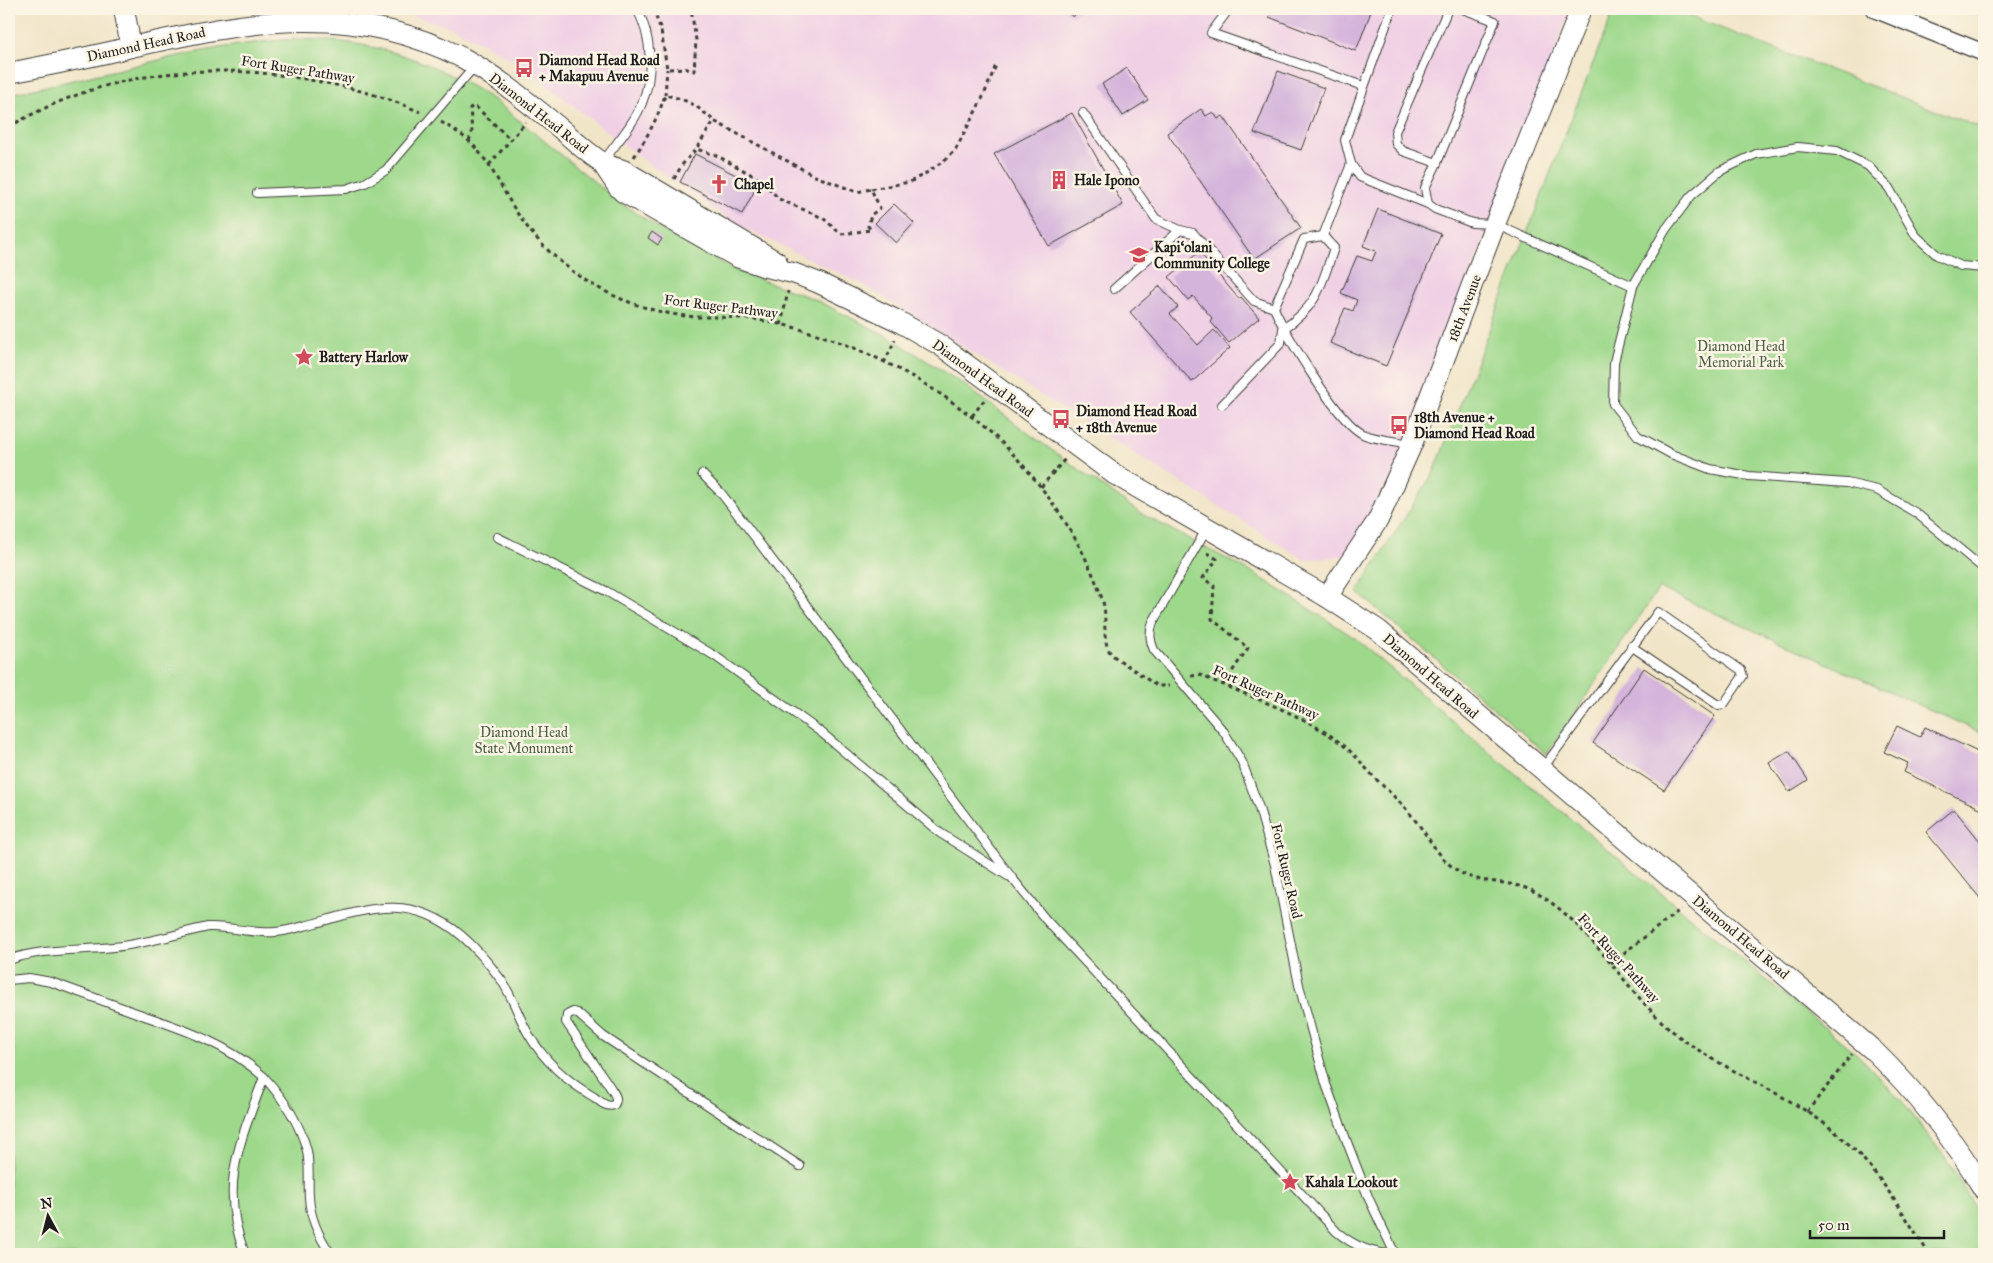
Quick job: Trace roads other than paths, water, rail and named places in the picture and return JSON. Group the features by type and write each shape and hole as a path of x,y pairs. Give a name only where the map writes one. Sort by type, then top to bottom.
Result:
{"street":[{"path":"124,9 131,48"},
{"name":"18th Avenue","path":"1327,597 1378,520 1412,444 1495,224 1581,9"},
{"path":"1874,9 1984,53"},
{"name":"Diamond Head Road","path":"9,73 131,48 187,34 267,20 325,20 382,28 436,45 476,65 507,85 602,163 623,192 724,251 766,267 793,273 859,301 940,345 1114,474 1327,597 1378,630 1849,1028 1896,1073 1941,1125 1984,1190"}],"lane":[{"path":"602,163 642,105 651,73 649,45 638,9"},
{"path":"1229,9 1212,33 1363,86"},
{"path":"1392,9 1345,140 1351,164 1360,177 1472,224 1495,224 1633,286"},
{"path":"1437,164 1403,151 1396,144 1395,132 1448,9"},
{"path":"1428,204 1425,188 1437,164 1494,21 1462,9"},
{"path":"257,193 346,189 365,183 386,170 476,65"},
{"path":"1083,113 1156,219 1180,230 1193,233 1254,301 1274,308"},
{"path":"1984,268 1962,266 1937,255 1916,236 1888,188 1868,166 1837,151 1798,147 1756,154 1720,171 1691,196 1666,229 1633,286 1614,362 1613,404 1638,436 1671,454 1710,469 1749,476 1846,483 1877,490 1916,513 1984,569"},
{"path":"1323,236 1351,164"},
{"path":"1114,289 1180,230"},
{"path":"1323,236 1304,239 1274,308 1283,329 1337,411 1351,427 1365,435 1412,444"},
{"path":"1222,405 1281,343 1283,329 1299,318 1317,297 1334,248 1323,236"},
{"path":"702,474 721,493 745,524 1012,878 1046,920 1332,1228 1357,1246 1381,1254 1394,1254"},
{"name":"Fort Ruger Road","path":"1208,527 1153,622 1150,629 1151,644 1154,650 1224,732 1242,762 1249,779 1275,865 1299,985 1326,1084 1353,1159 1394,1254"},
{"path":"497,537 606,591 715,656 822,733 940,833 1012,878"},
{"path":"1542,770 1631,646 1658,612 1741,670 1743,676 1724,704 1718,705 1631,646"},
{"path":"9,960 47,951 80,951 137,944 208,927 250,932 276,932 374,907 407,908 423,912 438,919 464,938 502,982 530,1036 539,1049 564,1076 579,1088 606,1106 614,1105 616,1102 610,1087 566,1022 567,1015 573,1012 603,1036 800,1166"},
{"path":"9,980 29,978 52,982 188,1031 225,1048 252,1066 264,1077 288,1109 303,1139 309,1167 309,1199 312,1215 317,1230 331,1254"},
{"path":"245,1254 238,1237 232,1210 232,1177 241,1141 264,1077"}],"place":[{"name":"Diamond Head Road + Makapuu Avenue","path":"524,68"},
{"name":"Hale Ipono","path":"1059,180"},
{"name":"Chapel","path":"719,184"},
{"name":"Kapi‘olani Community College","path":"1139,255"},
{"name":"Battery Harlow","path":"304,357"},
{"name":"Diamond Head Road + 18th Avenue","path":"1061,419"},
{"name":"18th Avenue + Diamond Head Road","path":"1399,425"},
{"name":"Kahala Lookout","path":"1290,1182"}],"park label":[{"name":"Diamond Head Memorial Park","path":"1741,354"},
{"name":"Diamond Head State Monument","path":"524,740"}]}
